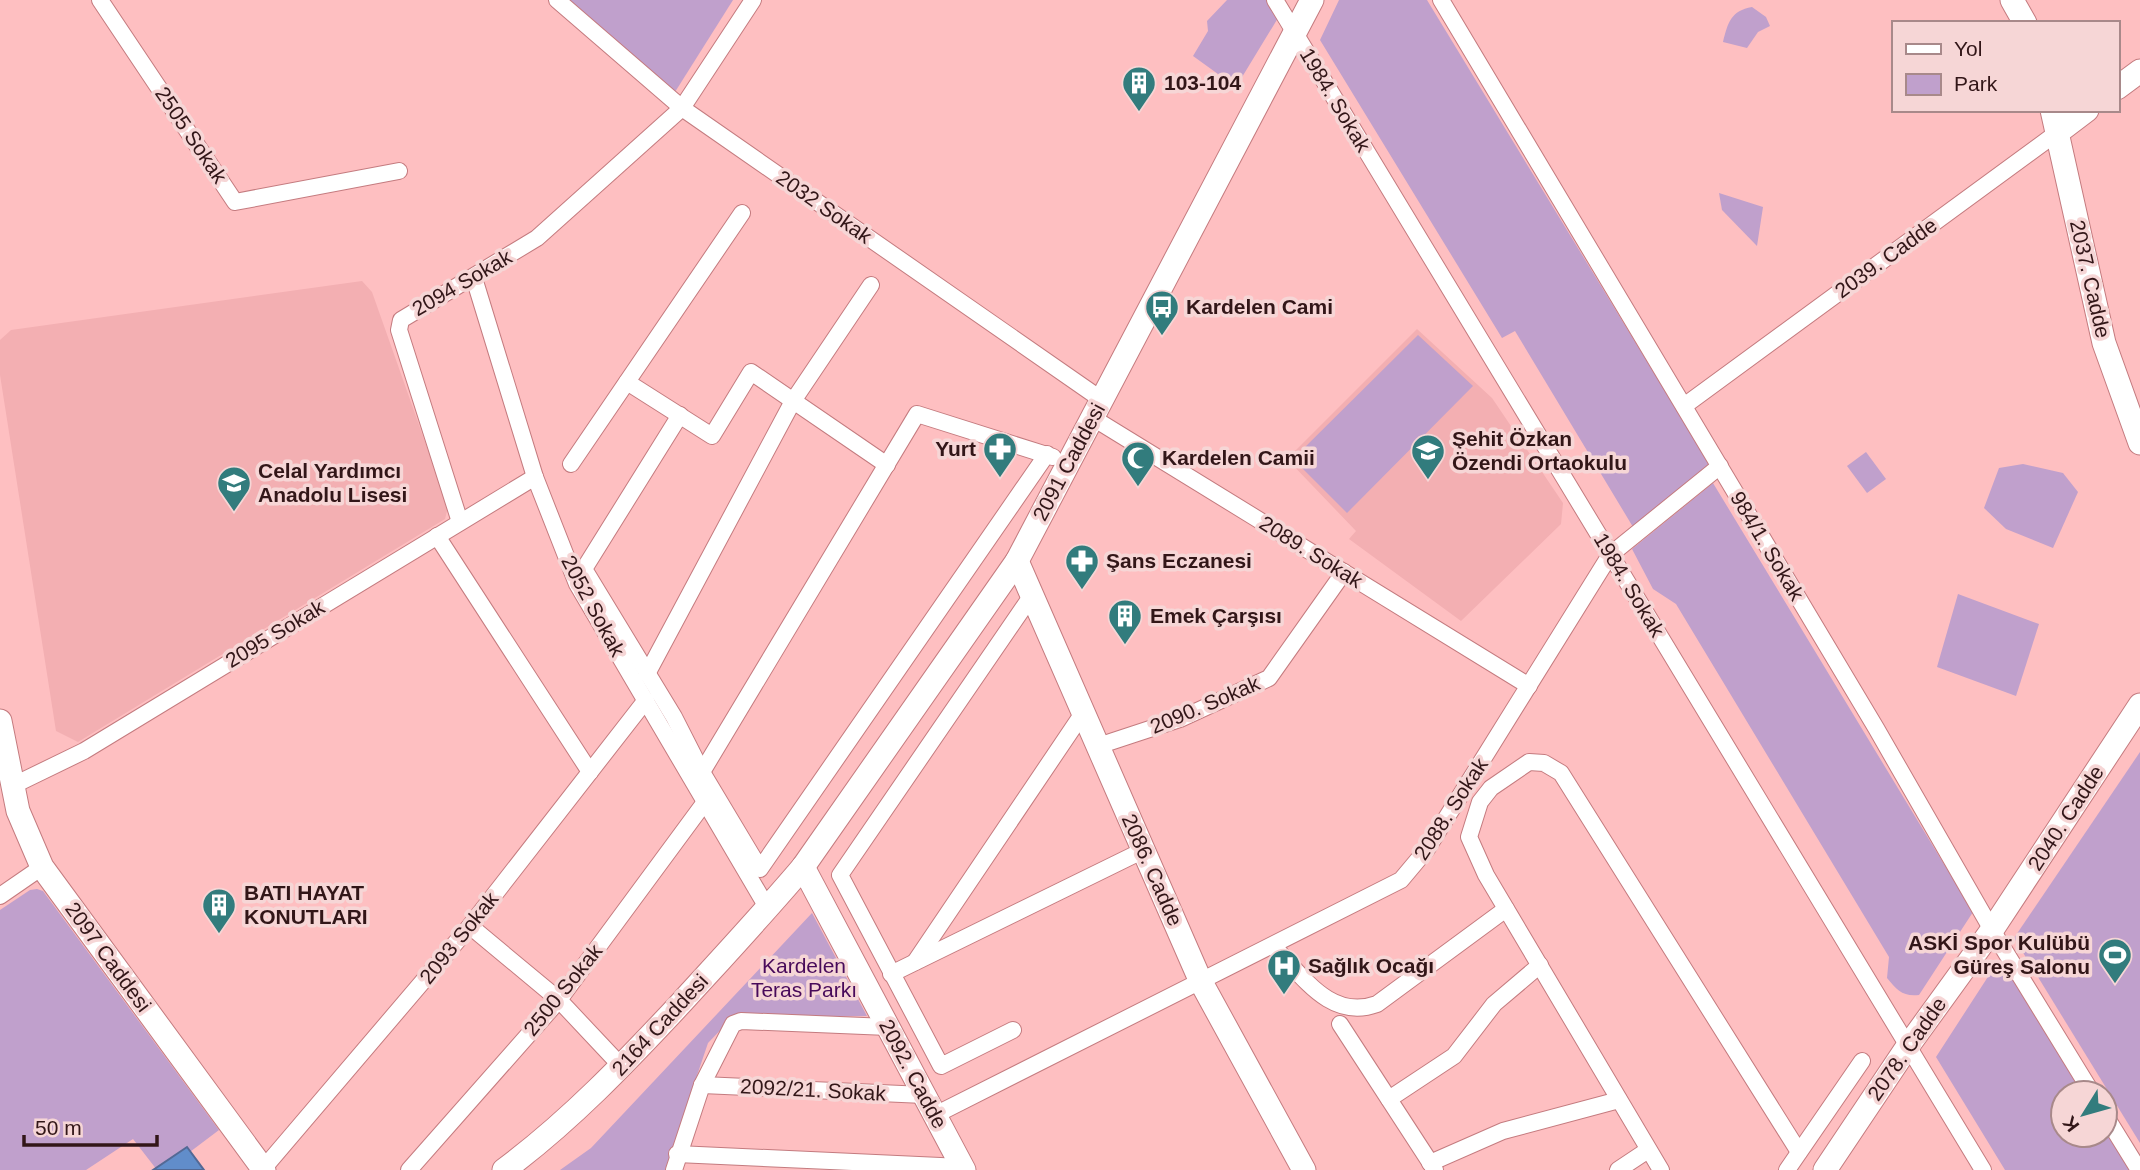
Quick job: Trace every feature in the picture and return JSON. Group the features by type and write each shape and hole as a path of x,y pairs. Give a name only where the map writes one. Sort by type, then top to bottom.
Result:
{"street":[{"name":"2505 Sokak","path":"100,0 235,202 400,171"},
{"name":"2032 Sokak","path":"557,0 682,108 1097,409"},
{"name":"2094 Sokak","path":"460,522 399,330 401,320 537,238 682,108 753,0"},
{"name":"1984. Sokak","path":"1275,0 1983,1170"},
{"name":"2091 Caddesi","path":"803,867 1017,561 1312,0"},
{"name":"984/1. Sokak","path":"1441,0 1876,728 1992,930 2083,1079"},
{"path":"2012,0 2024,21"},
{"path":"2119,87 2140,71"},
{"name":"2039. Cadde","path":"1684,406 2055,121 2081,112"},
{"name":"2037. Cadde","path":"2055,121 2104,343 2140,443"},
{"path":"572,464 742,213"},
{"name":"2052 Sokak","path":"474,278 535,477 577,584 768,909"},
{"path":"647,674 793,401 871,285"},
{"path":"627,382 712,436 751,372 887,465"},
{"name":"2089. Sokak","path":"1097,409 1344,572 1529,686"},
{"path":"702,772 917,414 1047,454 1068,464"},
{"path":"680,415 584,569 674,717 702,772 760,869 1047,454"},
{"name":"2088. Sokak","path":"929,1105 1201,982 1390,888 1412,869 1610,555 1720,466"},
{"name":"2095 Sokak","path":"12,786 84,751 535,477"},
{"path":"437,536 590,772"},
{"name":"2086. Cadde","path":"1017,561 1201,982 1304,1170"},
{"name":"2090. Sokak","path":"1098,747 1180,719 1269,678 1344,572"},
{"path":"1013,1030 941,1066 840,875 1032,595"},
{"name":"2093 Sokak","path":"264,1169 470,926 646,700"},
{"name":"2040. Cadde","path":"1992,930 2140,705"},
{"path":"915,962 1083,713"},
{"name":"2097 Caddesi","path":"0,721 23,828 42,867 264,1169"},
{"path":"1661,1170 1506,909 1469,837 1473,817 1491,788 1529,761 1544,762 1561,773 1799,1152"},
{"name":"2500 Sokak","path":"409,1170 559,1000 705,802"},
{"path":"891,974 1144,850"},
{"path":"0,896 42,867"},
{"name":"2164 Caddesi","path":"504,1170 567,1119 622,1067 768,909 803,867"},
{"name":"2092. Cadde","path":"803,867 963,1168"},
{"path":"1273,946 1331,1003 1346,1009 1362,1010 1377,1004 1506,909"},
{"path":"470,926 559,1000 622,1067"},
{"name":"2078. Cadde","path":"1825,1170 1908,1046 1992,930"},
{"path":"1389,1099 1454,1056 1494,1004 1540,965"},
{"path":"888,1027 741,1021 733,1024 702,1085 675,1162 963,1168"},
{"path":"1340,1024 1433,1166 1503,1131 1619,1100"},
{"path":"1787,1170 1862,1060"},
{"name":"2092/21. Sokak","path":"702,1085 929,1105"},
{"path":"2119,1138 2139,1170"},
{"path":"1618,1170 1648,1150"}],"shaded area":[{"name":"Celal Yardımcı Anadolu Lisesi","path":"362,281 372,292 448,507 445,519 78,742 56,731 0,375 0,340 11,330"},
{"name":"Şehit Özkan Özendi Ortaokulu","path":"1417,329 1492,398 1563,503 1561,524 1461,621 1349,539 1356,531 1287,459"}],"green space":[{"path":"567,0 733,0 675,92"},
{"path":"1227,0 1267,0 1278,18 1236,87 1193,56 1208,31 1207,21"},
{"path":"1339,0 1427,0 1710,465 1633,527 1515,331 1502,338 1320,40"},
{"path":"1752,7 1766,17 1770,26 1758,32 1747,48 1723,42 1731,18 1739,11"},
{"path":"1719,193 1763,207 1757,246 1722,210"},
{"path":"1418,335 1473,386 1347,513 1293,459"},
{"path":"1866,452 1886,479 1867,493 1847,466"},
{"path":"2023,464 2063,473 2078,492 2053,548 2006,529 1984,508 1999,468"},
{"path":"1713,483 1973,912 1919,995 1901,992 1887,978 1889,957 1676,604 1653,589 1632,549"},
{"path":"1958,594 2039,624 2016,696 1937,667"},
{"path":"2140,752 2140,1143 2119,1109 2119,1079 2101,1079 2014,938"},
{"path":"30,890 43,891 219,1130 166,1170 157,1170 133,1139 86,1170 0,1170 0,910"},
{"name":"Kardelen Teras Parkı","path":"812,913 867,1016 732,1018 708,1043 665,1170 560,1170 591,1148"},
{"path":"2000,964 2009,967 2079,1079 2049,1079 2049,1149 2119,1149 2119,1143 2136,1170 2005,1170 1936,1057 1993,969"}],"water":[{"path":"187,1147 204,1170 153,1170"}],"place":[{"name":"103-104","path":"1139,113"},
{"name":"Kardelen Cami","path":"1162,337"},
{"name":"Yurt","path":"1000,479"},
{"name":"Şehit Özkan Özendi Ortaokulu","path":"1428,481"},
{"name":"Kardelen Camii","path":"1138,488"},
{"name":"Celal Yardımcı Anadolu Lisesi","path":"234,513"},
{"name":"Şans Eczanesi","path":"1082,591"},
{"name":"Emek Çarşısı","path":"1125,646"},
{"name":"BATI HAYAT KONUTLARI","path":"219,935"},
{"name":"ASKİ Spor Kulübü Güreş Salonu","path":"2115,985"},
{"name":"Sağlık Ocağı","path":"1284,996"}]}
